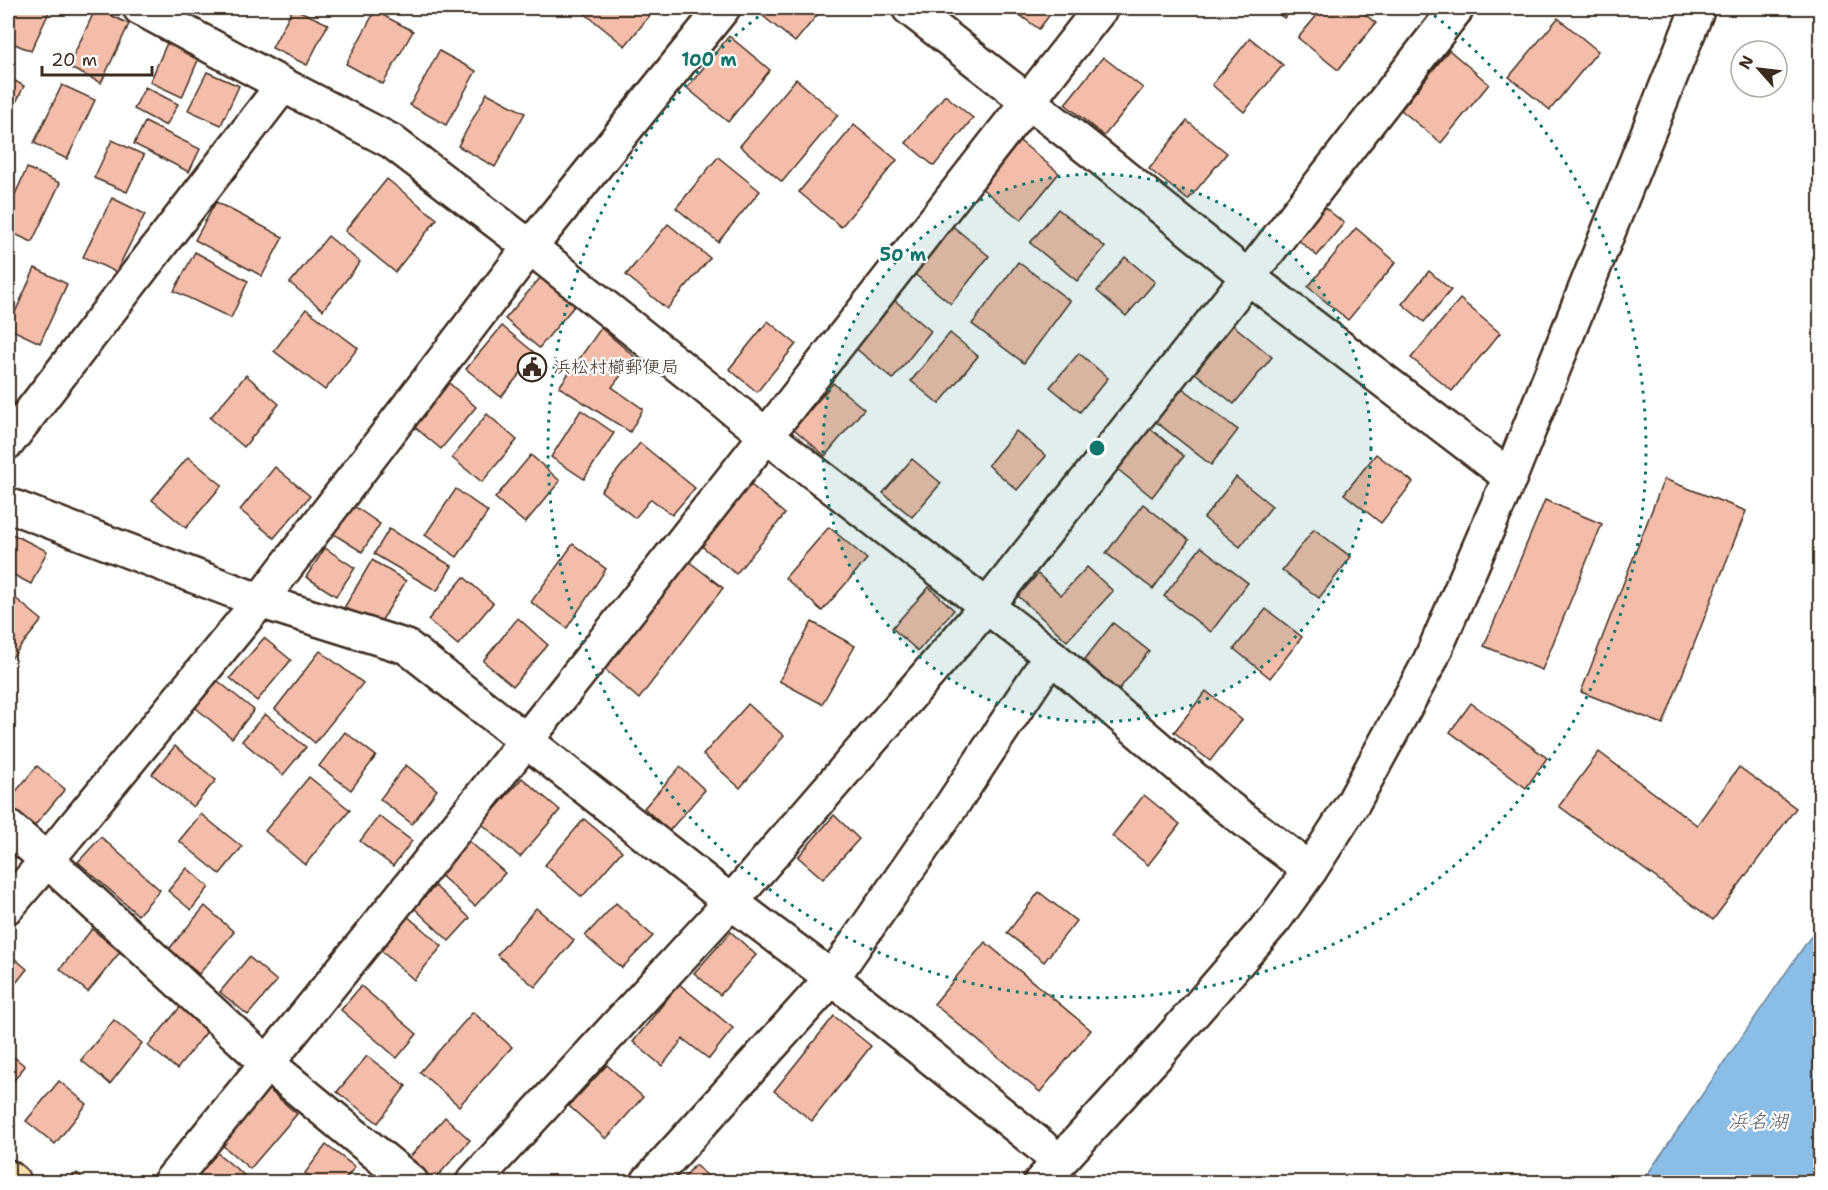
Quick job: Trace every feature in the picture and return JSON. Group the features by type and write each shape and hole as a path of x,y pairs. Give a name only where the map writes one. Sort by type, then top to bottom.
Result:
{"main road":[{"path":"8,1177 14,1182"}],"street":[{"path":"140,8 391,141 530,247 767,436 1051,656 1221,802 1310,870"},
{"path":"8,906 260,601 530,247 723,8"},
{"path":"909,8 1248,277 1510,477"},
{"path":"170,1182 268,1064 767,436 1101,8"},
{"path":"473,1182 730,902 987,606 1248,277 1457,8"},
{"path":"8,505 260,601 406,647 526,739 730,902 832,978 1040,1145 1050,1173 1274,920 1310,870 1353,803 1430,661 1510,477 1698,8"},
{"path":"8,442 284,85"},
{"path":"648,1182 832,978 952,805 1051,656"},
{"path":"8,827 47,860 268,1064 411,1182"}],"water":[{"name":"浜名湖","path":"1820,923 1820,1182 1641,1182 1651,1169"}],"building":[{"path":"8,8 51,8 31,51 8,41"},
{"path":"96,8 129,24 101,83 68,67"},
{"path":"293,8 328,24 307,65 272,48"},
{"path":"587,8 656,8 625,46 583,12"},
{"path":"753,8 823,8 795,42"},
{"path":"1010,8 1055,8 1039,29"},
{"path":"1270,8 1293,8 1284,18"},
{"path":"1323,8 1357,8 1376,23 1338,70 1298,38"},
{"path":"375,11 413,31 383,84 346,64"},
{"path":"1558,18 1598,51 1550,110 1509,77"},
{"path":"729,36 770,70 728,122 687,88"},
{"path":"1250,38 1283,65 1244,112 1212,85"},
{"path":"167,43 199,58 182,97 150,82"},
{"path":"1449,50 1489,84 1441,143 1401,110"},
{"path":"439,51 476,71 446,125 410,105"},
{"path":"1103,57 1143,88 1104,136 1065,104"},
{"path":"207,72 239,86 221,125 188,110"},
{"path":"8,77 24,86 8,119"},
{"path":"796,79 838,115 782,182 740,146"},
{"path":"62,85 95,100 67,159 34,143"},
{"path":"145,87 178,104 166,126 134,109"},
{"path":"487,93 525,113 495,167 458,146"},
{"path":"945,95 973,118 934,166 906,143"},
{"path":"1187,121 1227,153 1188,200 1149,169"},
{"path":"145,122 200,149 189,172 134,144"},
{"path":"854,125 897,160 841,227 799,192"},
{"path":"112,140 144,155 127,192 94,178"},
{"path":"1020,141 1059,173 1021,220 981,188"},
{"path":"718,157 760,191 718,242 676,208"},
{"path":"27,168 60,183 32,242 8,231 8,210"},
{"path":"387,179 437,219 395,272 345,231"},
{"path":"112,198 145,214 116,272 83,257"},
{"path":"216,202 283,237 262,276 195,240"},
{"path":"1322,205 1344,223 1317,256 1295,237"},
{"path":"1058,209 1105,247 1077,281 1030,243"},
{"path":"668,224 710,258 667,309 626,275"},
{"path":"950,224 989,256 951,304 912,272"},
{"path":"1356,228 1396,262 1348,320 1308,287"},
{"path":"328,236 360,262 323,310 290,283"},
{"path":"195,252 248,281 231,318 174,291"},
{"path":"1125,257 1155,282 1126,316 1097,291"},
{"path":"1018,262 1070,301 1024,363 972,324"},
{"path":"35,268 67,284 40,343 8,328"},
{"path":"1429,271 1451,290 1424,322 1402,304"},
{"path":"541,277 575,305 539,348 505,319"},
{"path":"893,299 931,331 893,379 854,347"},
{"path":"1460,299 1500,333 1452,391 1411,358"},
{"path":"306,309 358,348 325,390 274,351"},
{"path":"768,321 796,344 757,392 729,369"},
{"path":"1233,325 1272,357 1234,404 1195,373"},
{"path":"502,326 536,354 501,397 466,369"},
{"path":"601,328 635,357 612,387 643,409 630,432 559,387"},
{"path":"950,333 978,356 939,404 911,381"},
{"path":"1079,353 1108,378 1080,412 1050,387"},
{"path":"246,375 279,404 244,447 210,418"},
{"path":"447,381 476,407 441,449 411,424"},
{"path":"833,383 864,409 825,456 794,429"},
{"path":"1181,387 1238,430 1211,465 1155,421"},
{"path":"581,410 614,433 584,479 551,457"},
{"path":"487,414 517,440 482,482 452,458"},
{"path":"1148,427 1184,456 1152,497 1116,468"},
{"path":"1016,431 1046,456 1017,490 988,465"},
{"path":"640,443 695,488 672,515 651,499 635,518 601,491"},
{"path":"1376,454 1413,482 1381,523 1344,494"},
{"path":"531,455 560,481 525,523 495,498"},
{"path":"188,457 222,485 186,528 152,500"},
{"path":"912,459 941,483 912,517 883,493"},
{"path":"275,467 310,496 274,538 240,510"},
{"path":"1236,477 1272,506 1240,547 1204,518"},
{"path":"1664,479 1746,511 1663,724 1581,692"},
{"path":"749,483 785,514 736,574 699,544"},
{"path":"456,489 488,512 457,557 425,535"},
{"path":"1545,500 1602,524 1542,670 1484,646"},
{"path":"351,504 380,524 362,552 332,533"},
{"path":"1143,504 1189,540 1153,589 1106,553"},
{"path":"829,527 867,559 822,611 785,578"},
{"path":"389,529 452,566 437,591 374,554"},
{"path":"1314,529 1351,557 1319,598 1282,570"},
{"path":"8,532 47,551 31,584 8,572"},
{"path":"573,544 606,569 567,628 531,602"},
{"path":"1201,547 1248,583 1211,632 1164,596"},
{"path":"325,548 355,568 336,596 306,577"},
{"path":"372,560 406,581 377,628 344,608"},
{"path":"687,560 723,588 639,699 602,667"},
{"path":"1087,567 1113,591 1067,641 1018,596 1038,574 1061,595"},
{"path":"464,577 493,603 458,645 428,620"},
{"path":"929,587 954,610 918,651 892,628"},
{"path":"14,597 42,620 10,660 8,658 8,605"},
{"path":"1266,609 1302,637 1270,678 1234,649"},
{"path":"518,618 548,645 513,686 483,661"},
{"path":"812,622 855,646 822,704 779,681"},
{"path":"1113,623 1149,651 1117,692 1081,664"},
{"path":"264,638 291,660 257,701 230,678"},
{"path":"320,651 363,683 315,743 275,709"},
{"path":"213,677 254,710 232,738 191,704"},
{"path":"1206,691 1242,720 1210,761 1174,732"},
{"path":"1471,703 1547,758 1526,788 1450,732"},
{"path":"748,704 784,736 740,788 703,755"},
{"path":"265,714 306,747 283,775 242,741"},
{"path":"345,732 376,756 351,790 319,766"},
{"path":"175,746 216,780 193,807 152,774"},
{"path":"1599,752 1697,825 1739,767 1796,808 1713,920 1559,806"},
{"path":"406,765 437,790 412,824 380,799"},
{"path":"37,766 65,789 32,829 8,809 8,801"},
{"path":"680,767 705,790 669,831 644,808"},
{"path":"309,777 350,810 305,865 265,831"},
{"path":"522,778 560,810 520,857 482,824"},
{"path":"1144,795 1180,824 1148,865 1112,836"},
{"path":"201,814 242,847 220,874 179,841"},
{"path":"834,815 859,839 823,879 798,857"},
{"path":"379,816 412,841 393,866 360,841"},
{"path":"584,819 622,851 582,897 545,865"},
{"path":"101,837 160,890 138,915 78,862"},
{"path":"468,840 505,873 475,906 439,874"},
{"path":"187,868 209,887 191,910 168,891"},
{"path":"435,886 470,918 449,941 414,908"},
{"path":"1039,892 1076,921 1044,962 1007,933"},
{"path":"616,903 653,936 622,968 585,936"},
{"path":"205,906 234,932 199,974 169,949"},
{"path":"536,908 574,940 535,987 497,955"},
{"path":"406,915 442,946 414,980 378,948"},
{"path":"92,929 120,952 88,992 60,969"},
{"path":"731,932 756,955 720,995 694,973"},
{"path":"985,942 1091,1030 1040,1092 934,1004"},
{"path":"8,953 27,969 8,993"},
{"path":"249,957 277,981 248,1015 220,992"},
{"path":"679,984 733,1028 709,1059 683,1039 662,1066 633,1042"},
{"path":"361,986 417,1034 397,1058 341,1010"},
{"path":"181,1006 209,1029 177,1069 148,1046"},
{"path":"473,1012 512,1047 459,1106 420,1072"},
{"path":"834,1016 871,1046 812,1121 774,1091"},
{"path":"114,1020 142,1043 110,1084 81,1060"},
{"path":"8,1052 25,1066 8,1088"},
{"path":"367,1056 406,1086 378,1123 337,1092"},
{"path":"607,1065 643,1097 606,1139 569,1106"},
{"path":"59,1081 87,1104 55,1144 26,1121"},
{"path":"268,1089 297,1114 250,1169 221,1144"},
{"path":"445,1117 470,1140 434,1180 409,1158"},
{"path":"326,1145 355,1167 343,1182 317,1182 305,1173"},
{"path":"215,1151 244,1175 237,1182 189,1182"},
{"path":"695,1165 715,1182 680,1182"},
{"path":"77,1173 87,1182 68,1182"}],"place":[{"name":"浜松村櫛郵便局","path":"532,367"}]}
